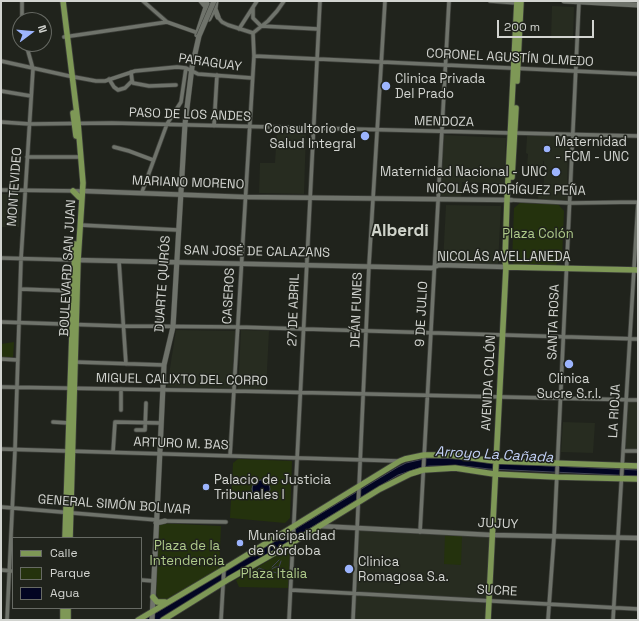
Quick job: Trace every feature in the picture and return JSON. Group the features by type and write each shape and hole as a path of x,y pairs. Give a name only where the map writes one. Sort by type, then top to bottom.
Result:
{"main road":[{"name":"BOULEVARD SAN JUAN","path":"60,1 71,76 81,193 80,225 73,291 75,362 69,423 70,451"},
{"name":"BOULEVARD SAN JUAN","path":"63,1 65,37"},
{"path":"201,1 212,5 215,1"},
{"path":"215,1 218,17"},
{"name":"DUARTE QUIRÓS","path":"152,620 162,390 164,365 173,327 185,124 198,35 215,1"},
{"name":"AVENIDA COLÓN","path":"488,620 494,474 500,397 506,267 508,260 509,200 518,1"},
{"path":"564,1 638,5"},
{"path":"196,50 212,12 207,3"},
{"path":"198,35 207,3"},
{"name":"BOULEVARD SAN JUAN","path":"65,537 68,512 76,260 81,193 76,123"},
{"path":"73,190 81,193"},
{"name":"NICOLÁS AVELLANEDA","path":"506,267 636,270"},
{"path":"138,620 294,527 400,461 424,456 455,456 495,461 638,466"},
{"path":"162,620 405,475 424,470 455,468 494,474 638,479"},
{"name":"BOULEVARD SAN JUAN","path":"68,512 70,537"},
{"path":"156,522 164,521"},
{"path":"153,597 160,603 170,601"},
{"path":"63,609 63,620"},
{"path":"68,609 68,620"}],"street":[{"path":"22,1 22,12"},
{"path":"143,1 167,22 198,35"},
{"path":"238,29 257,1"},
{"path":"212,12 222,22 228,25 253,32 268,21 284,1"},
{"name":"27 DE ABRIL","path":"289,620 320,1"},
{"name":"DEÁN FUNES","path":"353,620 369,265 385,1"},
{"name":"9 DE JULIO","path":"420,532 449,1"},
{"path":"490,1 518,1"},
{"name":"SANTA ROSA","path":"548,620 554,537 566,268 571,203 575,71 579,1"},
{"path":"253,7 253,18 261,26 318,29"},
{"path":"65,37 167,22"},
{"name":"CASEROS","path":"230,456 254,56 253,32"},
{"name":"MONTEVIDEO","path":"7,620 11,570 11,508 15,450 21,259 33,69 28,52"},
{"name":"PARAGUAY","path":"254,56 382,62"},
{"name":"PARAGUAY","path":"1,61 33,69 96,81 105,81 131,72 174,67 186,68 198,74 252,78"},
{"name":"CORONEL AGUSTÍN OLMEDO","path":"382,62 638,74"},
{"path":"142,192 167,124 181,102 186,68"},
{"path":"109,79 118,90 126,88 132,81 131,72"},
{"path":"214,126 217,75"},
{"path":"132,81 134,83 149,86 176,85"},
{"path":"1,91 31,96"},
{"name":"PASO DE LOS ANDES","path":"1,122 30,124 185,124 378,130"},
{"name":"MENDOZA","path":"378,130 638,136"},
{"path":"114,147 154,160"},
{"path":"27,157 78,157"},
{"path":"1,190 73,190"},
{"name":"MARIANO MORENO","path":"81,193 142,192 245,197 374,199"},
{"name":"NICOLÁS RODRÍGUEZ PEÑA","path":"374,199 509,200 571,203 638,202"},
{"name":"LA RIOJA","path":"613,620 630,338 636,270 638,202"},
{"path":"80,225 178,230"},
{"name":"SAN JOSÉ DE CALAZANS","path":"1,258 369,265"},
{"path":"119,261 122,326 126,364"},
{"name":"NICOLÁS AVELLANEDA","path":"369,265 432,268 435,266 506,267"},
{"path":"20,289 73,291"},
{"path":"158,304 159,326"},
{"path":"1,322 122,326 367,330 638,339"},
{"path":"1,359 18,360"},
{"path":"75,362 164,365"},
{"name":"MIGUEL CALIXTO DEL CORRO","path":"1,387 234,390 300,393 638,400"},
{"path":"121,389 121,410"},
{"path":"136,430 145,430 146,403"},
{"path":"53,422 69,423"},
{"path":"113,452 115,422 161,423"},
{"name":"ARTURO M. BAS","path":"1,449 400,461"},
{"path":"623,451 638,451"},
{"name":"GENERAL SIMÓN BOLIVAR","path":"1,507 68,512 156,522"},
{"name":"GENERAL SIMÓN BOLIVAR","path":"164,521 226,522"},
{"name":"JUJUY","path":"318,526 492,535 638,538"},
{"path":"221,620 224,569"},
{"path":"1,570 11,570"},
{"path":"142,580 154,581"},
{"name":"SUCRE","path":"291,590 638,609"}],"shaded area":[{"path":"552,6 574,7 573,40 551,39"},
{"path":"277,131 306,132 304,194 259,193 260,163 275,163"},
{"path":"444,135 506,138 504,184 462,182 461,198 441,197"},
{"path":"527,136 568,136 567,201 538,200 539,184 544,183 544,161 543,166 527,166"},
{"path":"1,194 20,194 19,227 1,227"},
{"path":"446,205 501,206 498,264 443,262"},
{"path":"176,330 236,331 232,389 167,387"},
{"path":"241,330 269,331 266,391 238,390"},
{"path":"628,401 638,401 638,449 625,449"},
{"path":"563,422 595,423 593,453 561,452"},
{"path":"357,529 492,535 487,620 353,620"}],"green space":[{"name":"Plaza Colón","path":"520,203 558,204 564,211 562,259 556,264 556,266 514,264 512,262 514,208"},
{"path":"14,342 13,358 1,357 1,344"},
{"path":"238,459 292,461 290,518 285,523 230,518 233,463"},
{"name":"Plaza de la Intendencia","path":"159,523 221,526 219,570 164,601 159,600 156,593"},
{"path":"445,535 462,536 461,565 444,564"},
{"name":"Plaza Italia","path":"286,550 290,552 288,588 239,587 236,580"}],"water":[{"path":"428,458 464,459 488,463 638,470 638,476 489,469 464,466 422,467 398,475 159,620 144,620 398,467 406,463"},
{"path":"257,480 265,480 270,485 268,496 265,498 257,498 252,493 252,485"}],"waterway":[{"path":"272,567 279,560"},
{"path":"272,569 279,567 281,561"},
{"path":"253,575 259,568 264,570"},
{"path":"273,572 277,573 279,577"},
{"path":"254,577 264,574"}],"place":[{"name":"Clinica Privada Del Prado","path":"386,86"},
{"name":"Consultorio de Salud Integral","path":"365,136"},
{"name":"Maternidad - FCM - UNC","path":"547,149"},
{"name":"Maternidad Nacional - UNC","path":"556,172"},
{"name":"Clinica Sucre S.r.l.","path":"569,364"},
{"name":"Palacio de Justicia Tribunales I","path":"206,487"},
{"name":"Municipalidad de Córdoba","path":"240,543"},
{"name":"Clinica Romagosa S.a.","path":"349,569"}],"district":[{"name":"Alberdi","path":"400,231"}],"water label":[{"name":"Arroyo La Cañada","path":"494,455"}]}
